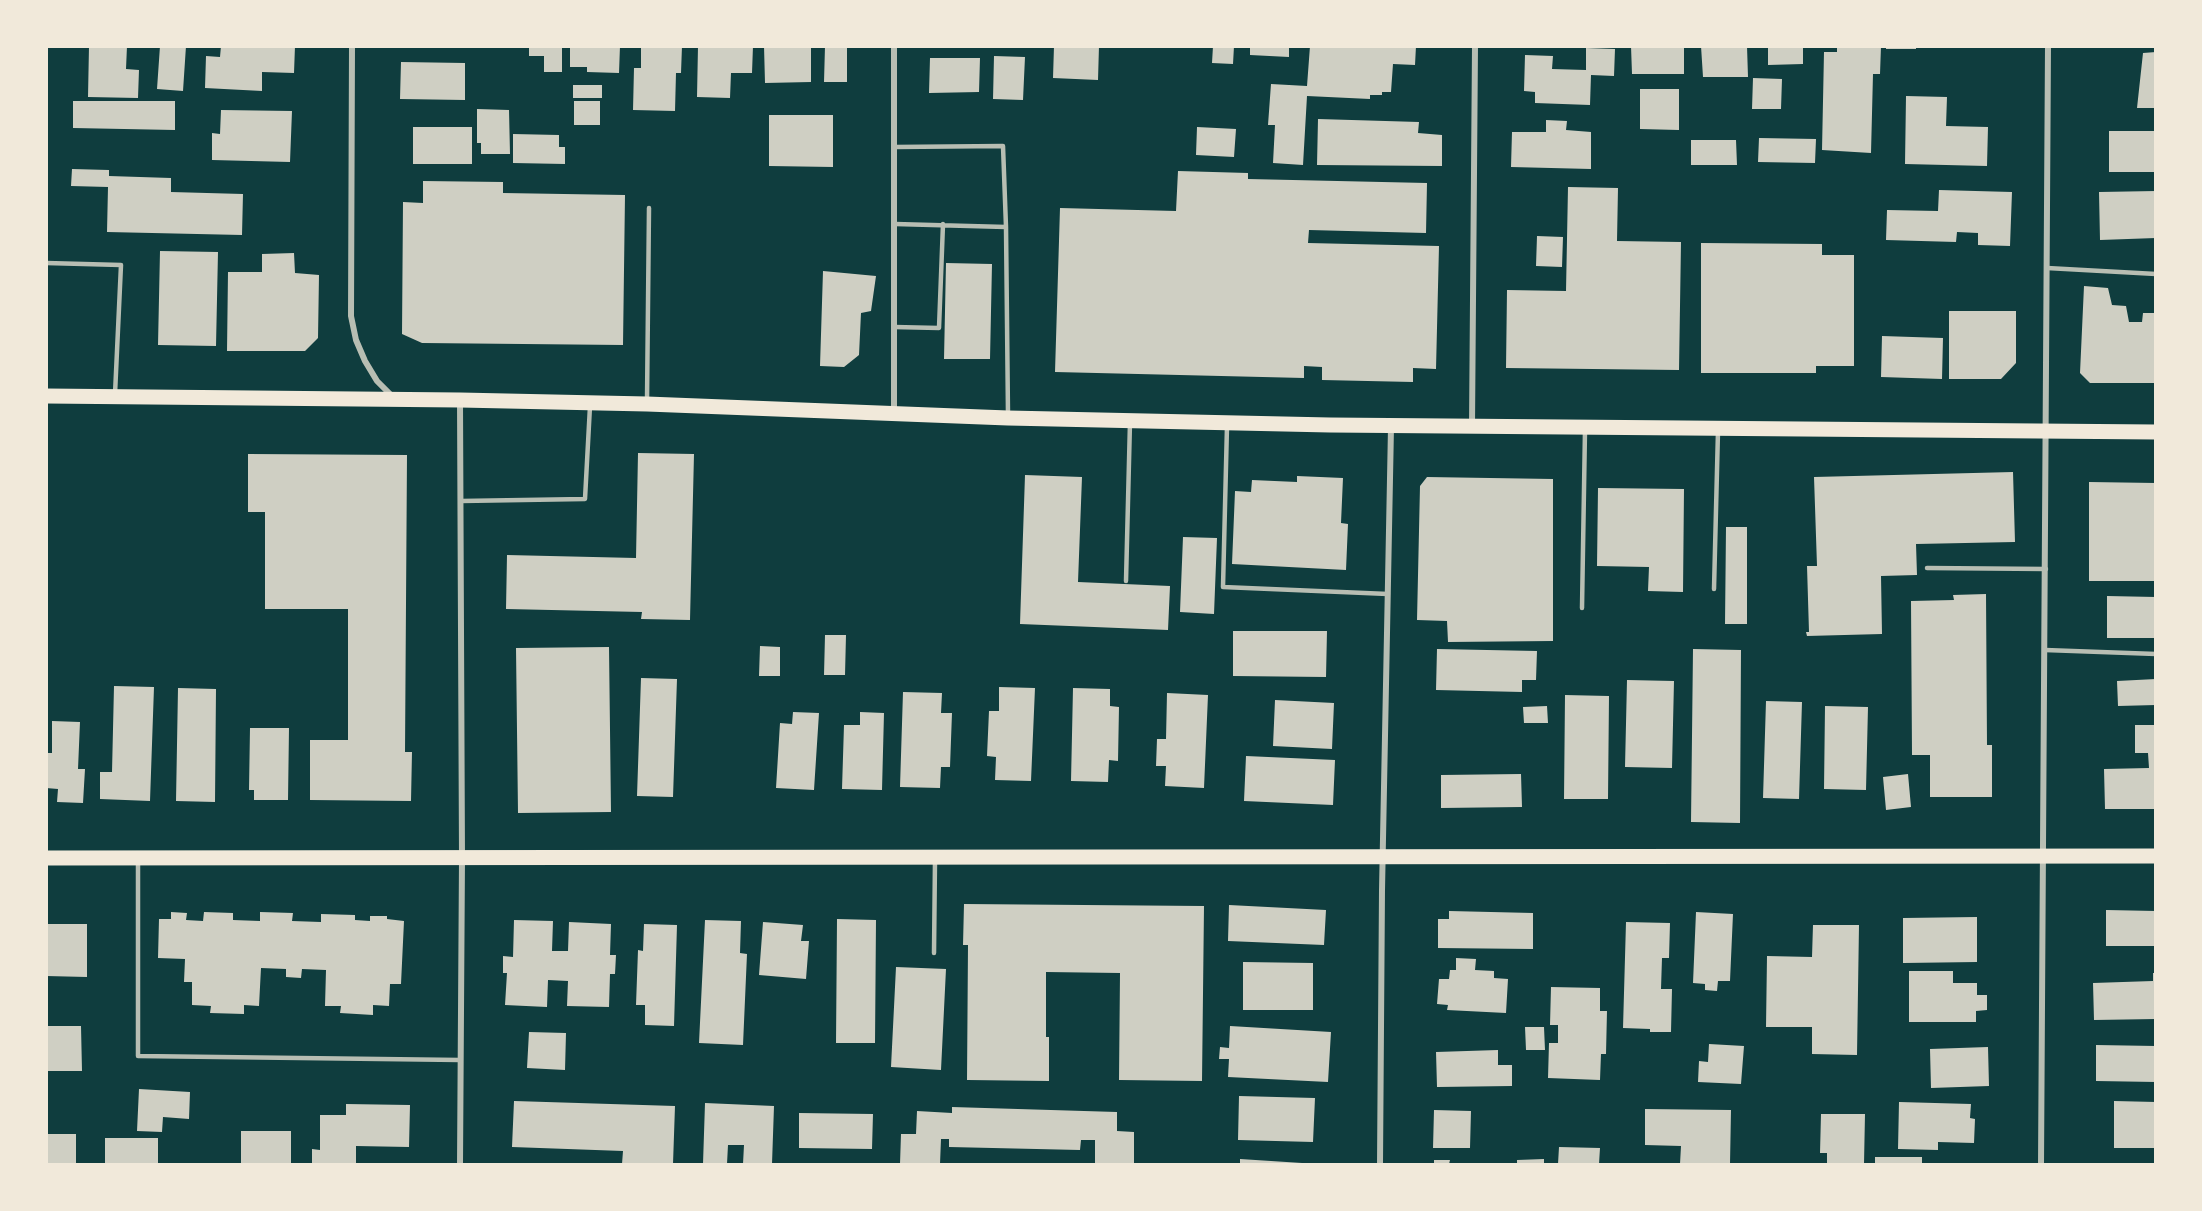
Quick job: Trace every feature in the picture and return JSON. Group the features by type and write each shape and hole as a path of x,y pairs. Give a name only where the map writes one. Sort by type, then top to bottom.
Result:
{"main road":[{"path":"46,396 647,404 1008,418 1391,426 2156,432"},
{"path":"46,858 2156,856"}],"street":[{"path":"352,46 351,316 356,340 364,361 377,381 394,399"},
{"path":"894,46 894,414"},
{"path":"1472,426 1475,46"},
{"path":"2041,1164 2048,46"},
{"path":"460,400 462,858 460,1164"},
{"path":"1380,1164 1391,426"}],"lane":[{"path":"895,147 1003,146 1008,418"},
{"path":"647,404 649,208"},
{"path":"895,224 1006,227"},
{"path":"894,327 939,328 943,224"},
{"path":"46,263 121,265 115,396"},
{"path":"2047,268 2156,273"},
{"path":"461,501 585,499 591,403"},
{"path":"1126,581 1130,421"},
{"path":"1227,423 1223,587 1389,594"},
{"path":"1582,608 1585,428"},
{"path":"1714,589 1718,428"},
{"path":"1927,568 2046,569"},
{"path":"2045,650 2156,654"},
{"path":"934,954 935,857"},
{"path":"138,858 138,1056 460,1060"}],"building":[{"path":"89,46 127,46 126,69 139,70 138,98 88,97"},
{"path":"160,46 186,46 183,91 157,89"},
{"path":"221,46 295,46 294,73 262,72 262,91 205,88 206,56 220,57"},
{"path":"529,46 562,46 562,72 544,72 544,56 529,56"},
{"path":"570,46 620,46 619,73 587,72 587,67 570,67"},
{"path":"641,46 682,46 681,73 676,73 675,111 633,110 634,68 641,68"},
{"path":"698,46 753,46 752,73 731,73 730,98 697,97"},
{"path":"764,46 811,46 811,82 765,83"},
{"path":"825,46 847,46 847,82 824,82"},
{"path":"1054,46 1099,46 1098,80 1053,78"},
{"path":"1213,46 1234,46 1233,64 1212,63"},
{"path":"1250,46 1289,46 1289,57 1250,55"},
{"path":"1310,46 1416,46 1415,65 1393,64 1391,92 1370,95 1370,99 1307,96 1303,165 1273,163 1275,125 1268,125 1271,84 1307,86"},
{"path":"1631,46 1684,46 1684,74 1632,74"},
{"path":"1701,46 1747,46 1748,77 1703,77"},
{"path":"1768,46 1803,46 1803,64 1768,65"},
{"path":"1837,46 1881,46 1880,74 1873,74 1871,153 1822,150 1824,52 1837,52"},
{"path":"1886,46 1916,46 1916,49 1886,49"},
{"path":"1586,48 1615,49 1614,76 1591,75 1590,105 1535,103 1535,92 1524,91 1525,55 1553,56 1552,69 1586,70"},
{"path":"2156,52 2156,108 2137,108 2143,53"},
{"path":"994,56 1025,57 1023,100 993,99"},
{"path":"930,58 980,58 979,92 929,93"},
{"path":"401,62 465,63 465,100 400,99"},
{"path":"1753,78 1782,79 1781,109 1752,109"},
{"path":"573,85 602,85 602,98 573,98"},
{"path":"1640,89 1679,89 1679,130 1640,129"},
{"path":"1906,96 1947,97 1946,126 1988,127 1987,166 1905,164"},
{"path":"73,101 175,101 175,130 73,128"},
{"path":"574,101 600,101 600,125 574,125"},
{"path":"477,109 509,110 510,154 481,154 481,143 477,143"},
{"path":"221,110 292,111 290,162 212,160 212,133 220,134"},
{"path":"769,115 833,115 833,167 769,166"},
{"path":"1318,119 1419,122 1418,133 1442,135 1442,166 1317,165"},
{"path":"1546,120 1567,121 1566,130 1591,132 1591,169 1511,167 1512,132 1546,132"},
{"path":"413,127 472,127 472,164 413,164"},
{"path":"1197,127 1236,129 1234,157 1196,155"},
{"path":"2109,131 2156,131 2156,172 2109,172"},
{"path":"513,134 559,135 559,147 565,147 565,164 513,163"},
{"path":"1759,138 1816,139 1815,163 1758,162"},
{"path":"1691,140 1736,140 1737,165 1691,165"},
{"path":"72,169 109,170 109,176 171,178 171,192 243,194 242,235 107,232 108,187 71,186"},
{"path":"1178,171 1248,173 1248,179 1427,183 1426,233 1309,230 1308,243 1439,246 1436,369 1413,368 1413,382 1322,380 1322,367 1304,366 1304,378 1055,372 1060,208 1176,211"},
{"path":"423,181 503,182 503,193 625,195 623,345 422,343 402,334 403,202 423,203"},
{"path":"1568,187 1618,188 1617,241 1681,242 1679,370 1506,368 1507,290 1566,291"},
{"path":"1939,190 2012,192 2010,246 1978,245 1978,233 1957,232 1956,242 1886,240 1887,210 1938,211"},
{"path":"2156,191 2156,238 2100,240 2099,192"},
{"path":"1537,236 1563,237 1562,267 1536,266"},
{"path":"1701,243 1822,244 1822,255 1854,255 1854,366 1816,366 1816,373 1701,373"},
{"path":"160,251 218,252 216,346 158,345"},
{"path":"294,253 295,273 319,275 318,338 305,351 227,351 228,272 262,272 262,254"},
{"path":"946,263 992,264 990,359 944,359"},
{"path":"823,271 876,276 871,311 861,313 859,355 844,367 820,366"},
{"path":"2084,286 2108,288 2112,305 2126,306 2129,322 2142,322 2143,313 2156,313 2156,383 2090,383 2080,373"},
{"path":"1949,311 2016,311 2016,363 2001,379 1949,379"},
{"path":"1882,336 1943,338 1942,379 1881,377"},
{"path":"638,453 694,454 690,620 641,619 642,612 506,609 507,555 636,558"},
{"path":"248,454 407,455 405,752 412,752 411,801 310,800 310,740 348,740 348,609 265,609 265,512 248,512"},
{"path":"2013,472 2015,542 1916,544 1917,575 1881,576 1882,634 1807,636 1806,632 1809,632 1807,566 1817,566 1814,477"},
{"path":"1025,475 1082,477 1078,582 1170,586 1168,630 1020,624"},
{"path":"1297,476 1343,478 1341,523 1348,524 1346,570 1232,564 1235,491 1251,492 1252,480 1297,482"},
{"path":"1427,477 1553,479 1553,641 1448,642 1447,621 1417,620 1420,486"},
{"path":"2089,482 2156,483 2156,581 2089,581"},
{"path":"1598,488 1684,489 1683,592 1648,591 1649,567 1597,566"},
{"path":"1726,527 1747,527 1747,624 1725,624"},
{"path":"1183,537 1217,538 1214,614 1180,612"},
{"path":"1986,594 1987,745 1992,745 1992,797 1930,797 1930,755 1912,755 1911,601 1954,600 1953,595"},
{"path":"2107,596 2156,597 2156,638 2107,638"},
{"path":"1233,631 1327,631 1326,677 1233,676"},
{"path":"825,635 846,635 845,675 824,675"},
{"path":"760,646 780,647 780,676 759,676"},
{"path":"609,647 611,812 518,813 516,648"},
{"path":"1437,649 1537,651 1536,680 1522,680 1522,692 1436,690"},
{"path":"1693,649 1741,650 1740,823 1691,822"},
{"path":"641,678 677,679 673,797 637,796"},
{"path":"2156,679 2156,705 2118,706 2117,681"},
{"path":"1627,680 1674,681 1672,768 1625,767"},
{"path":"114,686 154,687 150,801 100,799 100,772 112,772"},
{"path":"999,687 1035,688 1031,781 995,780 996,757 987,756 989,711 999,711"},
{"path":"178,688 216,689 215,802 176,801"},
{"path":"1073,688 1110,689 1110,706 1119,707 1118,761 1109,760 1108,782 1071,781"},
{"path":"903,692 942,693 941,713 952,713 950,767 941,767 940,788 900,787"},
{"path":"1167,693 1208,695 1204,788 1165,786 1166,766 1156,766 1157,739 1166,739"},
{"path":"1565,695 1609,696 1608,799 1564,799"},
{"path":"1275,700 1334,703 1332,749 1273,746"},
{"path":"1766,701 1802,702 1799,799 1763,798"},
{"path":"1547,706 1548,723 1524,723 1523,707"},
{"path":"1825,706 1868,707 1866,790 1824,789"},
{"path":"793,712 819,713 814,790 776,788 780,723 792,724"},
{"path":"860,712 884,713 882,790 842,789 844,725 860,725"},
{"path":"52,721 80,722 78,769 85,769 83,803 57,802 58,789 46,788 46,753 52,753"},
{"path":"2135,725 2156,725 2156,809 2105,809 2104,769 2149,768 2148,753 2135,753"},
{"path":"250,728 289,728 288,800 254,800 254,790 249,790"},
{"path":"1246,756 1335,760 1333,805 1244,801"},
{"path":"1521,774 1522,807 1441,808 1441,775"},
{"path":"1908,774 1911,807 1886,810 1883,777"},
{"path":"964,904 1204,906 1202,1081 1119,1080 1120,973 1046,972 1049,1081 967,1080 968,945 963,945"},
{"path":"1229,905 1326,910 1324,945 1228,941"},
{"path":"2106,910 2156,911 2156,946 2106,946"},
{"path":"1449,911 1533,913 1533,949 1438,948 1438,919 1449,919"},
{"path":"171,912 187,913 186,920 203,921 204,912 233,913 233,920 260,921 260,912 293,913 292,921 321,922 321,914 355,915 355,920 370,921 370,916 387,916 387,919 404,921 401,984 390,984 389,1006 373,1005 373,1015 340,1013 341,1006 325,1006 326,970 302,969 301,978 286,977 286,969 261,968 259,1006 244,1005 244,1014 210,1013 211,1006 192,1005 192,982 184,982 185,959 158,958 159,919 171,919"},
{"path":"1696,912 1733,914 1730,981 1718,981 1717,991 1705,990 1705,984 1693,983"},
{"path":"1977,917 1977,962 1903,963 1903,918"},
{"path":"837,919 876,920 875,1043 836,1043"},
{"path":"514,920 553,921 552,951 568,951 569,922 611,924 610,955 616,955 615,974 610,974 609,1007 567,1006 568,981 548,980 547,1007 505,1005 507,973 503,973 503,956 513,957"},
{"path":"705,920 741,921 740,953 747,954 743,1045 699,1043"},
{"path":"763,922 803,925 801,941 809,941 806,979 759,975"},
{"path":"1626,922 1670,923 1669,958 1662,958 1661,989 1672,989 1671,1032 1623,1028"},
{"path":"47,924 87,924 87,977 46,976"},
{"path":"644,924 677,925 674,1026 645,1025 645,1005 636,1005 638,950 643,951"},
{"path":"1813,925 1859,925 1857,1055 1812,1054 1812,1027 1766,1027 1767,956 1812,957"},
{"path":"1456,958 1476,959 1475,970 1494,971 1494,978 1508,979 1506,1013 1447,1010 1448,1005 1437,1004 1439,979 1449,979 1450,970 1456,970"},
{"path":"1243,962 1313,963 1313,1010 1243,1010"},
{"path":"896,967 946,969 941,1070 891,1067"},
{"path":"1909,971 1953,971 1953,983 1977,983 1977,995 1987,995 1987,1010 1976,1011 1976,1022 1909,1022"},
{"path":"2153,973 2156,973 2156,1019 2094,1020 2093,983 2153,981"},
{"path":"1551,987 1600,988 1600,1011 1607,1011 1606,1054 1601,1054 1600,1080 1548,1078 1549,1043 1558,1043 1558,1025 1550,1025"},
{"path":"46,1026 81,1026 82,1071 46,1071"},
{"path":"1230,1026 1331,1032 1328,1082 1228,1077 1229,1059 1219,1059 1220,1047 1229,1048"},
{"path":"1525,1027 1544,1027 1545,1050 1526,1050"},
{"path":"529,1032 566,1033 565,1070 527,1068"},
{"path":"1709,1044 1744,1046 1741,1084 1698,1082 1699,1061 1708,1062"},
{"path":"2096,1045 2156,1046 2156,1082 2096,1081"},
{"path":"1988,1047 1989,1086 1931,1088 1930,1049"},
{"path":"1498,1050 1498,1065 1512,1065 1512,1086 1437,1087 1436,1052"},
{"path":"139,1089 190,1092 189,1119 163,1117 162,1132 137,1131"},
{"path":"1239,1096 1315,1098 1313,1142 1238,1140"},
{"path":"514,1101 675,1106 673,1164 622,1164 623,1151 512,1147"},
{"path":"2114,1101 2156,1102 2156,1148 2114,1148"},
{"path":"1899,1102 1971,1104 1970,1118 1975,1119 1974,1143 1938,1142 1938,1150 1898,1149"},
{"path":"705,1103 774,1106 772,1164 743,1164 744,1145 728,1145 727,1164 703,1164"},
{"path":"346,1104 410,1105 409,1147 356,1146 356,1164 312,1164 312,1149 320,1150 320,1115 346,1115"},
{"path":"952,1107 1117,1112 1117,1131 1134,1132 1134,1164 1095,1164 1095,1140 1081,1140 1080,1150 949,1147 949,1139 941,1139 940,1164 900,1164 901,1134 916,1134 917,1111 952,1113"},
{"path":"1645,1109 1731,1110 1730,1164 1680,1164 1681,1146 1645,1145"},
{"path":"1434,1110 1471,1111 1470,1148 1433,1148"},
{"path":"799,1113 873,1114 872,1149 799,1148"},
{"path":"1821,1114 1865,1114 1864,1164 1827,1164 1827,1153 1820,1153"},
{"path":"241,1131 291,1131 291,1164 241,1164"},
{"path":"46,1134 76,1134 76,1164 46,1164"},
{"path":"105,1138 158,1138 158,1164 105,1164"},
{"path":"1559,1147 1600,1148 1599,1164 1558,1164"},
{"path":"1875,1157 1922,1157 1922,1164 1875,1164"},
{"path":"1240,1159 1302,1163 1302,1164 1240,1164"},
{"path":"1544,1159 1544,1164 1517,1164 1517,1160"},
{"path":"1434,1160 1450,1160 1449,1164 1434,1164"}]}
